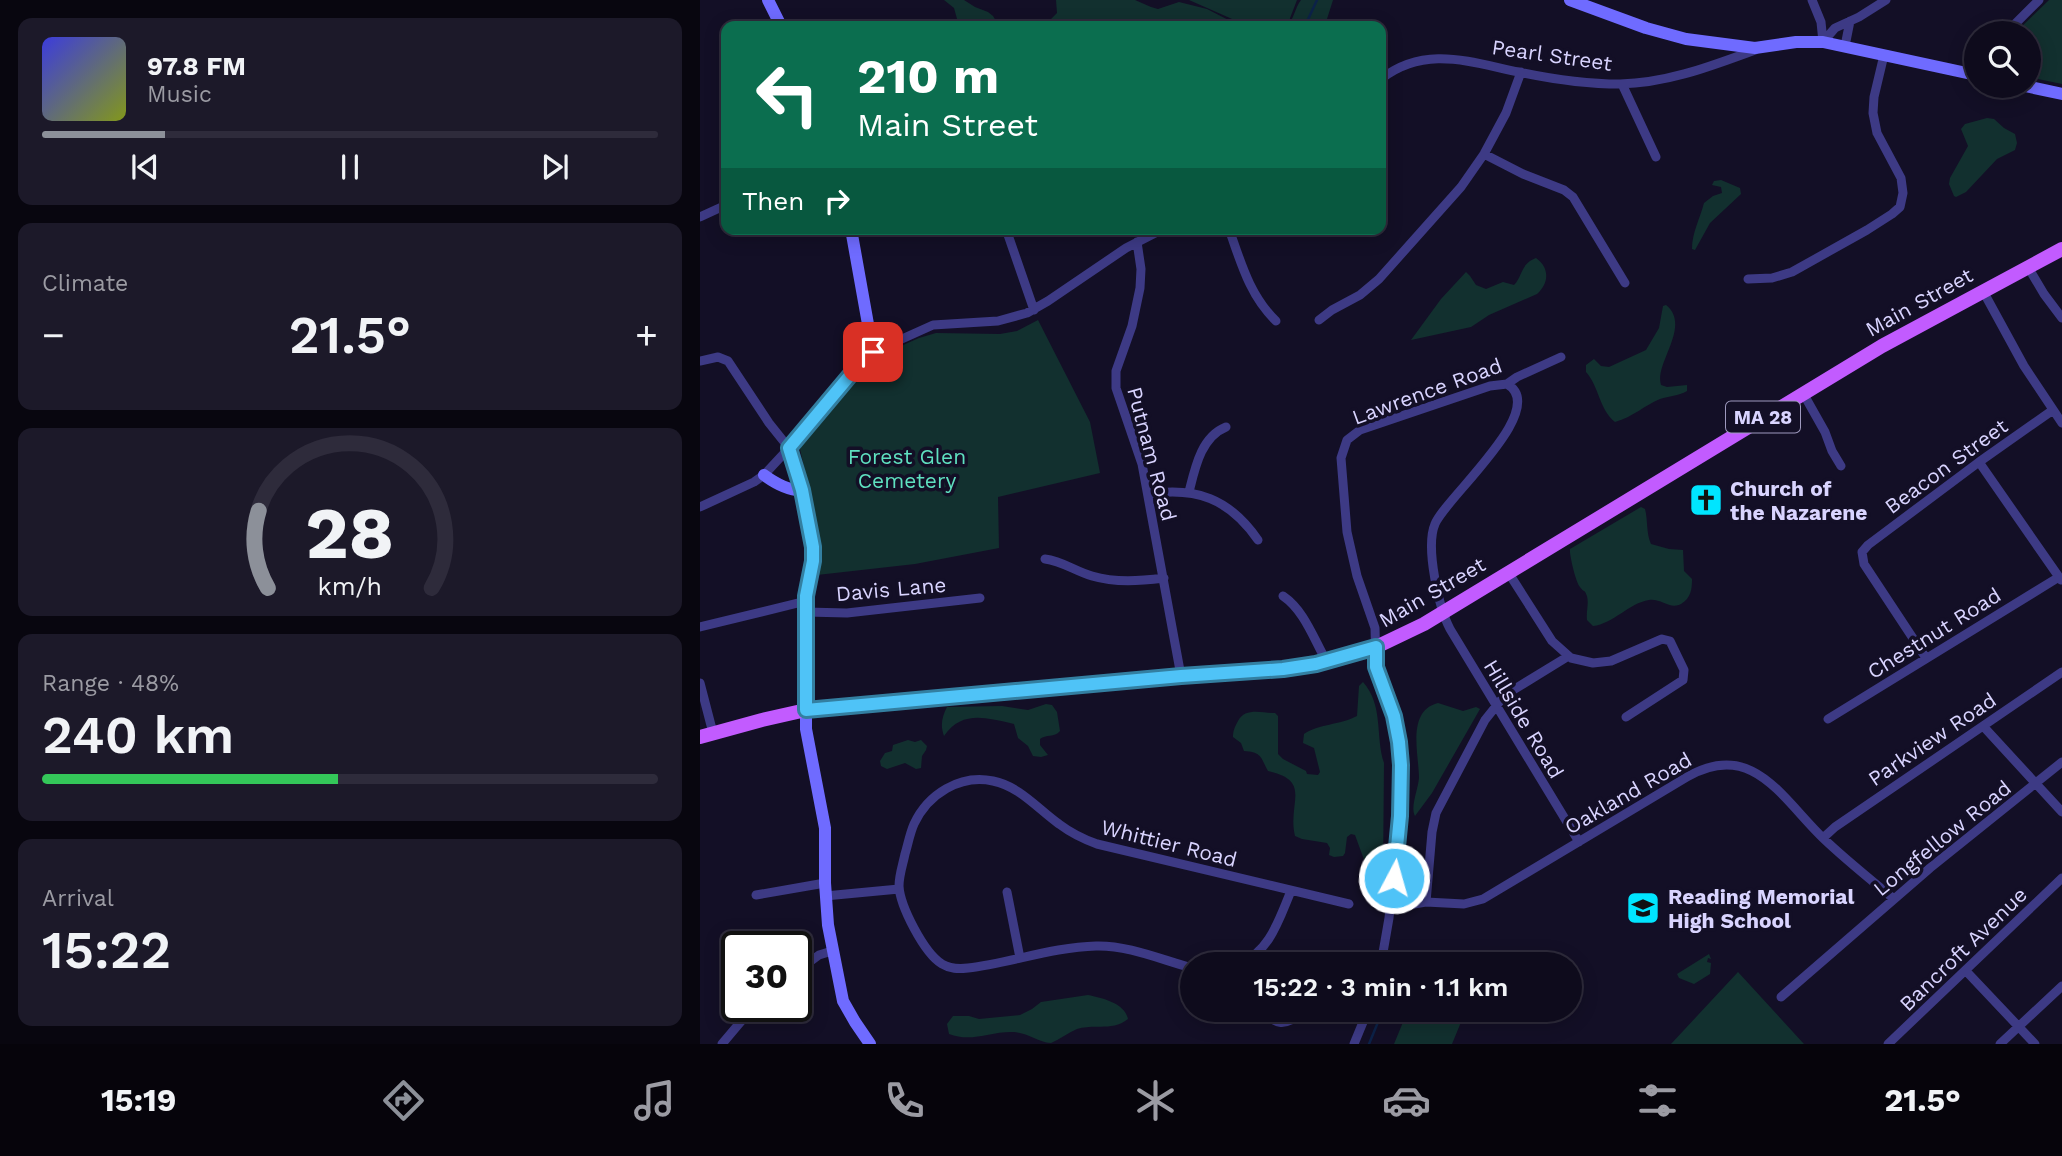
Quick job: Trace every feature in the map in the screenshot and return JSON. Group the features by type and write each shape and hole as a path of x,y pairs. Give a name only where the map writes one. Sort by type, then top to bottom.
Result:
{"main road":[{"name":"Main Street","path":"706,735 806,710 1283,669 1326,662 1376,647 1443,612 1882,346 2062,249"}],"street":[{"path":"768,0 778,21"},
{"path":"1570,0 1669,35 1760,48 1796,42 1823,42 1964,68"},
{"path":"1811,0 1821,22 1823,42"},
{"path":"1823,42 1835,28 1886,0"},
{"path":"2018,21 2039,0"},
{"path":"1845,46 1850,21"},
{"name":"Pearl Street","path":"1386,76 1402,65 1432,58 1461,60 1579,81 1622,84 1676,76 1760,48"},
{"path":"1748,279 1767,279 1792,272 1892,215 1900,206 1903,193 1901,178 1877,133 1873,113 1884,55"},
{"path":"1319,320 1360,295 1379,279 1461,187 1484,154 1506,113 1521,72"},
{"path":"1622,84 1656,157"},
{"path":"2041,89 2062,94"},
{"path":"1484,154 1523,174 1564,190 1573,197 1625,283"},
{"path":"700,216 721,207"},
{"path":"852,235 873,352"},
{"path":"1008,235 1034,310"},
{"path":"700,507 746,487 764,475 873,352 933,325 1009,320 1034,310 1151,235"},
{"path":"1231,235 1251,290 1261,306 1276,321"},
{"name":"Putnam Road","path":"1137,242 1141,269 1140,288 1115,383 1139,453 1181,676"},
{"path":"2028,267 2062,318"},
{"path":"1983,291 2024,366 2062,423"},
{"path":"700,361 718,357 728,361 789,448 802,490 813,547 806,607 807,736 825,828 825,890 832,951 840,991 847,1009 870,1044"},
{"name":"Lawrence Road","path":"1376,647 1375,628 1348,540 1341,463 1343,447 1352,435 1367,428 1496,384 1507,384 1561,357"},
{"name":"Hillside Road","path":"1507,384 1518,402 1511,425 1441,513 1433,529 1432,552 1443,612 1450,629 1579,842"},
{"path":"1803,393 1841,466"},
{"name":"Beacon Street","path":"1926,658 1864,564 1861,554 1867,546 1979,462 2053,410"},
{"path":"1189,492 1202,450 1212,436 1226,427"},
{"path":"1979,462 2060,579"},
{"path":"764,475 784,487 802,490"},
{"path":"1148,494 1189,492 1212,499 1229,509 1248,526 1258,540"},
{"path":"1045,559 1061,562 1089,575 1113,580 1164,578"},
{"path":"1508,572 1552,641 1567,657 1584,662 1608,662 1661,640 1670,641 1684,668 1685,676 1679,684 1626,717"},
{"name":"Chestnut Road","path":"1828,719 2060,579"},
{"path":"1283,596 1300,614 1326,662"},
{"name":"Davis Lane","path":"700,627 806,607 847,613 980,598"},
{"path":"1376,647 1376,667 1394,716 1401,754 1401,798 1392,894 1383,952"},
{"path":"1426,902 1432,832 1438,807 1485,720 1495,705 1511,692 1567,657"},
{"name":"Parkview Road","path":"1823,838 1835,827 2062,672"},
{"path":"700,682 706,735"},
{"path":"1983,726 2062,811"},
{"name":"Longfellow Road","path":"1781,997 1894,899 2062,762"},
{"name":"Oakland Road","path":"1390,908 1426,902 1458,904 1483,899 1695,772 1710,766 1723,765 1742,766 1764,777 1823,838 1894,899"},
{"name":"Whittier Road","path":"899,889 910,834 924,807 949,787 980,779 996,781 1011,788 1069,831 1097,844 1349,904"},
{"name":"Oakland Road","path":"1394,868 1401,883 1412,895 1426,902"},
{"name":"Bancroft Avenue","path":"1888,1044 2062,878"},
{"path":"756,895 825,890 899,889 906,912 925,947 934,959 951,968 968,968 1100,946 1180,965"},
{"path":"1259,952 1265,946 1291,891"},
{"path":"1007,892 1020,958"},
{"name":"Oakland Road","path":"1392,894 1412,895"},
{"path":"812,961 832,951"},
{"path":"1966,971 2035,1044"},
{"path":"2000,1044 2062,986"},
{"path":"722,1044 741,1022"},
{"path":"1354,1044 1363,1022"}],"green space":[{"path":"944,0 964,0 988,12 996,21 958,21 954,8"},
{"path":"1056,0 1135,0 1158,9 1179,2 1207,9 1230,21 1049,21 1057,13"},
{"path":"1189,0 1297,0 1289,21 1237,21"},
{"path":"1301,0 1333,0 1326,21 1290,21"},
{"path":"2049,0 2062,0 2062,84 2041,80 2041,21 2027,21"},
{"path":"1987,118 1994,119 2015,134 2015,150 1997,159 1966,192 1956,197 1949,184 1950,178 1968,146 1961,129 1965,124"},
{"path":"1721,180 1740,188 1741,194 1710,223 1695,250 1692,249 1704,203 1722,193 1721,187 1712,185 1714,181"},
{"path":"1536,258 1546,271 1546,280 1537,294 1489,315 1471,327 1411,340 1441,299 1466,272 1476,285 1486,289 1503,282 1514,285 1527,263"},
{"path":"1666,305 1673,314 1675,323 1674,334 1662,366 1661,385 1687,385 1687,391 1660,399 1615,422 1602,404 1586,372 1586,365 1594,359 1601,366 1609,367 1646,350 1659,328 1663,306"},
{"name":"Forest Glen Cemetery","path":"1038,320 1090,422 1100,473 998,497 999,548 915,564 817,575 821,556 820,539 800,449 802,444 871,365 892,350 936,333 1000,334 1017,331"},
{"path":"1641,507 1645,509 1651,544 1683,550 1684,571 1692,579 1690,593 1681,604 1669,605 1649,600 1607,622 1593,626 1587,620 1587,596 1577,580 1570,549"},
{"path":"1363,682 1370,691 1377,711 1384,763 1383,873 1382,887 1377,899 1370,886 1370,876 1355,835 1347,837 1343,856 1334,857 1329,855 1330,848 1327,843 1295,836 1294,787 1282,775 1268,771 1260,757 1244,751 1241,743 1233,737 1238,721 1245,714 1275,713 1278,716 1278,754 1307,774 1318,775 1320,772 1314,748 1303,743 1304,734 1357,716 1359,686"},
{"path":"1438,703 1463,711 1476,707 1480,709 1432,793 1415,816 1414,803 1419,778 1416,735 1418,724 1428,708"},
{"path":"1046,704 1052,705 1057,712 1060,731 1040,739 1040,745 1048,755 1033,756 1028,746 1018,738 1014,724 991,719 965,719 944,736 942,721 947,707 1002,706 1028,710"},
{"path":"908,740 921,740 927,746 922,756 921,768 916,769 905,763 887,769 881,766 880,761 885,753 892,751 893,745"},
{"path":"1709,954 1711,959 1708,958 1707,962 1711,963 1710,974 1694,984 1679,978 1677,974"},
{"path":"1738,972 1804,1044 1671,1044"},
{"path":"1088,995 1118,1005 1128,1019 1116,1025 1077,1029 1051,1043 1014,1032 973,1037 949,1034 947,1024 953,1016 979,1019 1020,1015 1041,1002"},
{"path":"1403,1022 1461,1022 1452,1044 1394,1044"}],"waterway":[{"path":"1307,21 1317,0"},
{"path":"1369,1044 1378,1022"}],"place":[{"name":"Church of the Nazarene","path":"1706,500"},
{"name":"Reading Memorial High School","path":"1643,908"}],"route":[{"path":"873,352 857,367 789,448 802,490 813,547 806,596 806,710 1283,669 1338,659 1376,647 1376,667 1394,716 1401,765 1400,816 1394,878"}]}
